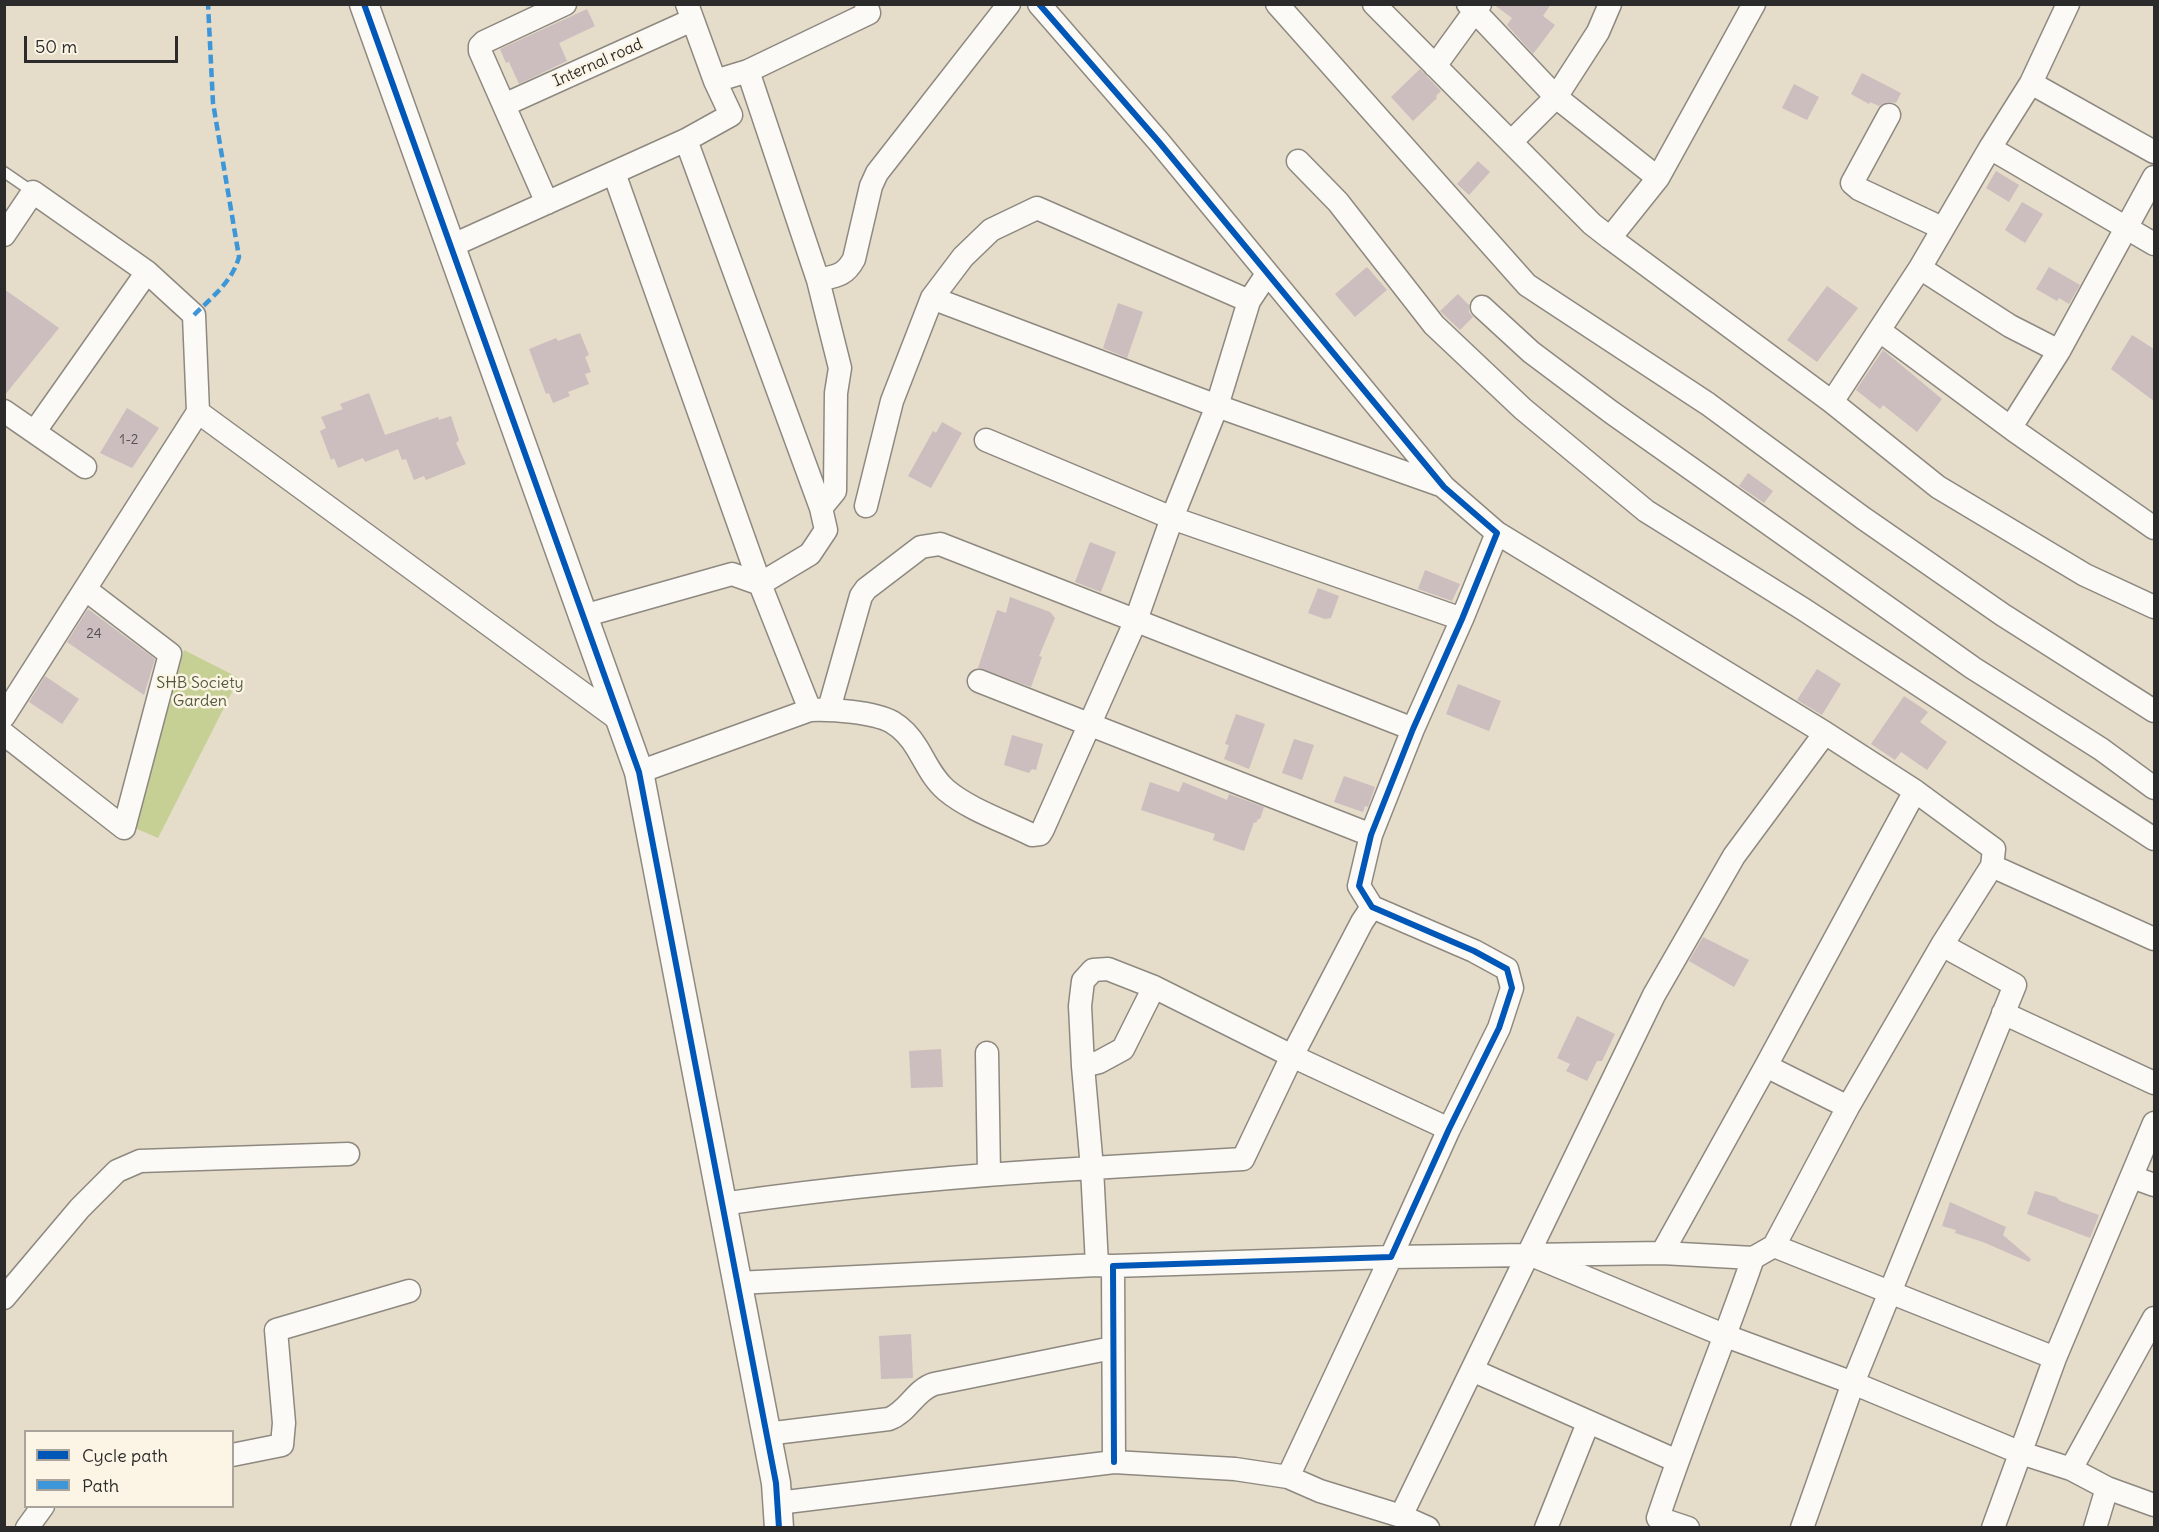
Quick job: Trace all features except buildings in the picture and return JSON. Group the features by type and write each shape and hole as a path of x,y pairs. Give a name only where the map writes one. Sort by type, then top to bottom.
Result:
{"street":[{"path":"364,4 639,772 766,1434 779,1515 1114,1462 1236,1468 1288,1477 1320,1491 1401,1516 1428,1527"},
{"path":"548,203 480,51 480,46 484,42 565,4"},
{"path":"715,81 748,71 869,13 866,4"},
{"path":"818,280 841,274 849,268 854,259 871,186 877,173 1009,4"},
{"path":"737,1283 1105,1265 1391,1257 1662,1253 1753,1258 1774,1246 1848,1107 1942,945 1992,866 1994,849 1915,791 1825,733 1497,533 1444,487 1159,142 1039,4"},
{"path":"1277,4 1527,285 1708,404 1863,518 2003,615 2154,711"},
{"path":"1374,4 1592,224 1610,238 1832,402 1938,487 2085,575 2154,607"},
{"path":"1510,142 1556,97 1598,32 1610,4"},
{"path":"1610,238 1658,178 1754,4"},
{"path":"1832,402 1920,268 2031,83 2068,4"},
{"path":"1435,66 1475,7 1556,97 1658,178"},
{"path":"451,246 686,140 731,115 715,81 689,9"},
{"name":"Internal road","path":"504,105 689,9"},
{"path":"748,71 818,280 840,368 836,393 835,491 821,508"},
{"path":"2031,83 2154,152"},
{"path":"1889,115 1852,183 1859,189 1942,228"},
{"path":"686,140 821,508 826,530 810,554 760,584"},
{"path":"1990,148 2154,244"},
{"path":"1298,160 1338,202 1434,325 1523,409 1646,511 1803,609 2154,839"},
{"path":"614,172 760,584 820,709"},
{"path":"2011,427 2059,351 2154,177"},
{"path":"4,235 33,192 147,272 194,315 198,412 4,716"},
{"path":"866,506 892,401 932,298 963,256 991,230 1037,208 1249,301"},
{"path":"1920,268 2010,326 2059,351"},
{"path":"35,431 147,272"},
{"path":"639,772 820,709 881,717 905,732 936,780 947,791 973,807 1032,835 1040,834 1136,620 1172,518 1217,406 1249,301 1267,274"},
{"path":"932,298 1217,406 1444,487"},
{"path":"1482,307 1531,352 1611,412 1973,668 2101,749 2154,788"},
{"path":"1880,331 2154,528"},
{"path":"4,411 85,467"},
{"path":"198,412 622,722"},
{"path":"986,440 1172,518 1462,619"},
{"path":"1288,1477 1449,1129 1499,1028 1512,988 1507,969 1474,951 1372,907 1359,886 1371,835 1413,729 1497,533"},
{"path":"820,709 861,596 866,589 921,547 940,544 1413,729"},
{"path":"584,616 732,574 760,584"},
{"path":"4,734 124,828 170,654 85,589"},
{"path":"979,681 1091,723 1371,835"},
{"path":"1401,1516 1654,995 1734,856 1825,733"},
{"path":"1662,1253 1915,791"},
{"path":"1992,866 2154,939"},
{"path":"722,1204 823,1190 989,1174 1243,1159 1292,1056 1372,907"},
{"path":"1802,1527 1853,1383 2015,985 1942,945"},
{"path":"1114,1462 1112,1348 1105,1265 1092,1168 1080,1006 1083,981 1093,970 1108,969 1154,987 1292,1056 1449,1129"},
{"path":"1083,1066 1099,1062 1123,1049 1154,987"},
{"path":"2003,1013 2154,1083"},
{"path":"987,1053 989,1174"},
{"path":"1766,1065 1848,1107"},
{"path":"1993,1527 2055,1358 2154,1123"},
{"path":"4,1298 88,1200 117,1171 140,1161 348,1154"},
{"path":"2132,1178 2154,1185"},
{"path":"1774,1246 2055,1358"},
{"path":"1529,1254 1726,1336 1853,1383 2021,1453 2071,1469 2107,1488 2154,1504"},
{"path":"1688,1527 1656,1522 1753,1258"},
{"path":"234,1455 282,1445 284,1423 276,1330 409,1291"},
{"path":"2071,1469 2154,1318"},
{"path":"766,1434 889,1419 898,1415 925,1387 934,1384 1112,1348"},
{"path":"1472,1370 1588,1424 1677,1461"},
{"path":"1546,1527 1588,1424"},
{"path":"2095,1527 2107,1488"},
{"path":"27,1527 41,1508"}],"lane":[{"path":"4,171 33,192"}],"green space":[{"name":"SHB Society Garden","path":"184,650 239,678 158,838 135,828"}],"marked path":[{"path":"194,315 226,282 239,257 213,103 208,4"}],"cycle path":[{"path":"364,4 639,772 776,1483 779,1528"},
{"path":"1039,4 1159,142 1444,487 1497,533 1413,729 1371,835 1359,886 1372,907 1474,951 1507,969 1512,988 1499,1028 1449,1129 1391,1257 1113,1266 1114,1462"}]}
